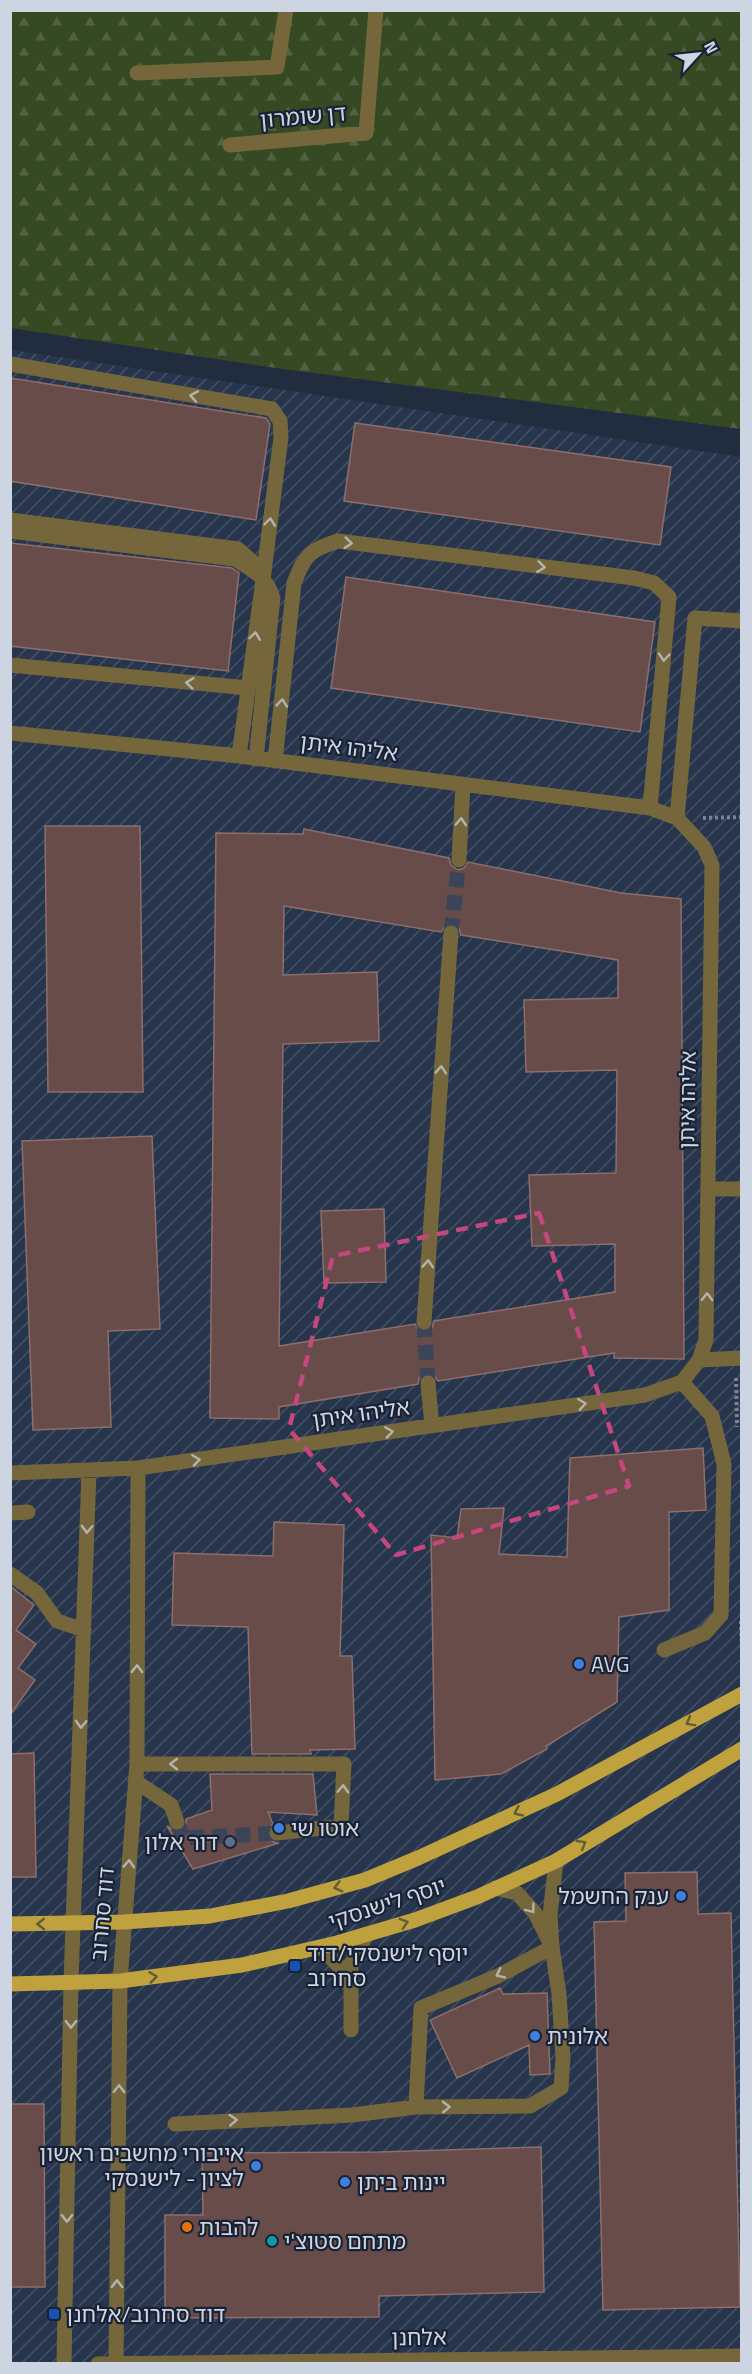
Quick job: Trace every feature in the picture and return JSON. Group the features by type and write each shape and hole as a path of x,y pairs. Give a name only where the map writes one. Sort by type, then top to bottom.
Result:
{"main road":[{"name":"יוסף לישנסקי","path":"10,1924 124,1922 210,1916 288,1900 365,1880 557,1794 741,1694"},
{"name":"יוסף לישנסקי","path":"10,1984 120,1981 242,1965 321,1947 415,1920 556,1861 741,1749"}],"street":[{"path":"137,73 278,68 286,10"},
{"name":"דן שומרון","path":"230,145 366,133 376,10"},
{"path":"10,364 272,409 280,421 281,437 238,756"},
{"path":"10,520 238,549 255,564 263,580"},
{"path":"10,531 235,559 269,584 273,598 256,759"},
{"path":"275,761 294,583 302,564 315,548 338,541 563,569 634,578 654,583 669,597 650,808"},
{"path":"677,818 694,618 741,621"},
{"path":"10,665 248,688"},
{"name":"אליהו איתן","path":"10,733 238,756 650,808 677,818 704,847 712,865 706,1341 699,1360 682,1382 645,1395 138,1468 10,1473"},
{"path":"459,860 463,784"},
{"path":"424,1322 451,933"},
{"path":"708,1189 741,1189"},
{"path":"699,1360 741,1358"},
{"path":"664,1650 705,1633 721,1614 724,1464 712,1416 682,1382"},
{"path":"428,1383 432,1426"},
{"name":"דוד סחרוב","path":"116,2363 120,1981 137,1764 138,1468"},
{"name":"דוד סחרוב","path":"64,2364 71,1982 89,1470"},
{"path":"10,1513 28,1512"},
{"path":"10,1574 37,1593 57,1621 84,1630"},
{"path":"137,1764 344,1764 340,1826 277,1833"},
{"path":"135,1781 171,1805 177,1822"},
{"path":"175,2124 352,2115 416,2107 530,2106 561,2088 563,2057 559,1994 552,1947 551,1906 556,1861"},
{"path":"495,1888 516,1893 535,1912 552,1947"},
{"path":"351,2030 351,1964 367,1934"},
{"path":"321,1947 344,1972 351,1991"},
{"path":"416,2107 421,2008 498,1976 552,1947"},
{"name":"אלחנן","path":"98,2364 741,2356"}],"path":[{"path":"677,818 741,818"}],"highlighted area":[{"path":"539,1213 629,1486 396,1555 289,1429 333,1256"}],"shaded area":[{"path":"11,350 741,457 741,2363 11,2364"}],"green space":[{"path":"11,11 741,11 741,429 283,369 11,328"}],"building":[{"path":"10,378 266,418 270,424 256,520 10,481"},
{"path":"355,423 671,467 660,545 344,501"},
{"path":"10,543 232,568 239,573 228,671 10,646"},
{"path":"346,577 655,622 640,732 331,688"},
{"path":"45,826 140,826 143,1092 48,1092"},
{"path":"304,829 449,858 451,865 458,870 464,868 468,862 621,893 681,899 684,1359 614,1358 614,1353 438,1381 433,1374 427,1373 419,1378 418,1384 279,1407 279,1419 210,1418 216,833 303,834","holes":["284,906 441,932 446,925 452,923 459,928 461,935 618,960 618,998 524,1000 526,1072 617,1070 616,1173 529,1175 532,1246 615,1244 615,1292 434,1321 432,1328 424,1332 418,1330 415,1324 279,1346 283,1044 379,1041 377,972 283,975"]},
{"path":"152,1136 160,1329 108,1331 111,1427 33,1430 22,1141"},
{"path":"384,1209 386,1282 324,1283 321,1211"},
{"path":"703,1448 706,1510 669,1512 669,1610 619,1617 617,1702 546,1746 547,1749 501,1774 435,1780 431,1535 457,1538 461,1509 504,1508 499,1554 567,1557 570,1458"},
{"path":"274,1522 344,1525 340,1656 352,1656 355,1749 310,1750 311,1754 252,1754 248,1627 172,1625 174,1553 273,1556"},
{"path":"10,1586 34,1605 16,1630 36,1644 18,1668 35,1680 10,1715"},
{"path":"34,1753 36,1877 10,1877 10,1754"},
{"path":"210,1774 313,1774 317,1815 268,1812 273,1824 268,1829 267,1835 273,1842 279,1843 193,1869 167,1826 175,1831 181,1831 186,1824 186,1819 212,1810"},
{"path":"697,1872 698,1914 731,1913 740,2307 603,2310 594,1922 626,1921 625,1873"},
{"path":"500,1988 503,1994 547,1993 550,2074 530,2075 529,2045 457,2078 430,2020"},
{"path":"10,2104 44,2104 45,2287 10,2287"},
{"path":"541,2147 544,2292 379,2296 379,2317 165,2318 165,2215 203,2215 202,2153 378,2152"}],"tunnel":[{"path":"451,933 459,860"},
{"path":"424,1322 428,1383"},
{"path":"177,1822 184,1838 277,1833"}],"place":[{"name":"AVG","path":"579,1664"},
{"name":"אוטו שי","path":"279,1828"},
{"name":"דור אלון","path":"230,1842"},
{"name":"ענק החשמל","path":"681,1896"},
{"name":"יוסף לישנסקי/דוד סחרוב","path":"295,1966"},
{"name":"אלונית","path":"535,2036"},
{"name":"אייבורי מחשבים ראשון לציון - לישנסקי","path":"256,2166"},
{"name":"יינות ביתן","path":"345,2182"},
{"name":"להבות","path":"187,2227"},
{"name":"מתחם סטוצ'י","path":"272,2241"},
{"name":"דוד סחרוב/אלחנן","path":"54,2314"}]}
